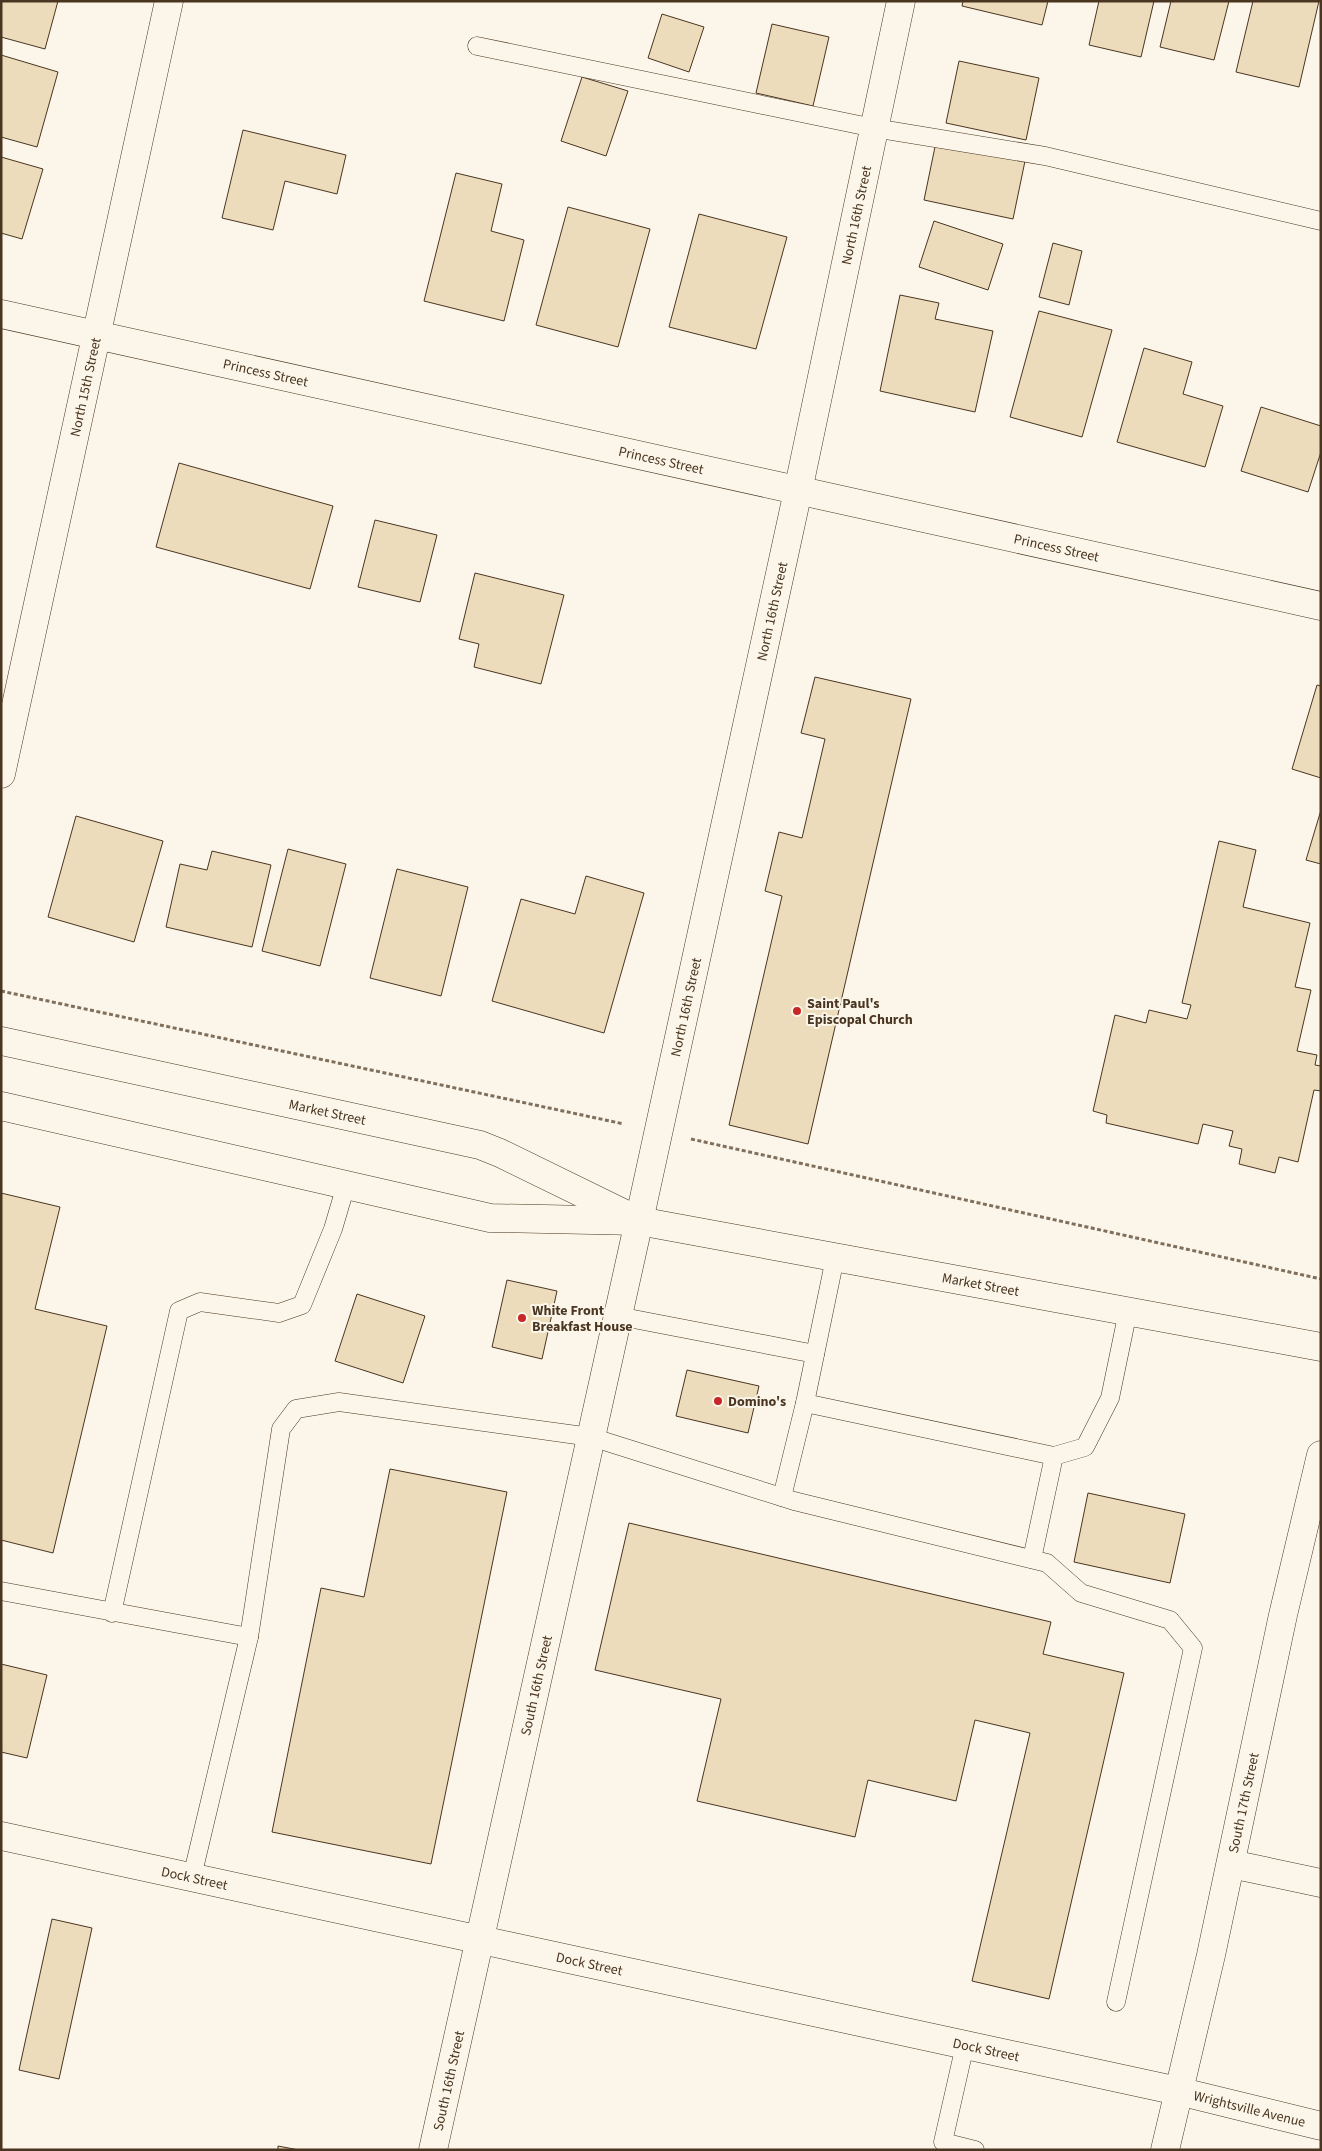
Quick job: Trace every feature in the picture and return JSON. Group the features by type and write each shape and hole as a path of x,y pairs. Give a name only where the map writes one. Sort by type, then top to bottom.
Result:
{"street":[{"name":"North 15th Street","path":"1,774 169,1"},
{"name":"North 16th Street","path":"639,1222 798,491 902,1"},
{"name":"Princess Street","path":"1,314 96,333 798,491 1321,606"},
{"name":"Market Street","path":"1,1041 480,1145 500,1153 639,1222"},
{"name":"Market Street","path":"1,1106 490,1218 639,1222 1321,1347"},
{"name":"South 16th Street","path":"432,2150 639,1222"},
{"name":"South 17th Street","path":"1165,2150 1211,1954 1281,1624 1321,1454"},
{"name":"Dock Street","path":"1,1836 1178,2091"},
{"path":"1230,1864 1321,1883"},
{"name":"Wrightsville Avenue","path":"1178,2091 1321,2126"}],"lane":[{"path":"476,46 874,128 1046,156 1321,221"},
{"path":"112,1612 179,1311 200,1302 279,1313 302,1305 333,1229 346,1185"},
{"path":"782,1497 805,1402 835,1258"},
{"path":"805,1402 1054,1456 1085,1447 1110,1398 1128,1311"},
{"path":"618,1316 815,1354"},
{"path":"192,1878 249,1637 281,1429 296,1409 339,1402 591,1437 782,1497 1047,1563 1081,1593 1170,1620 1193,1648 1116,2002"},
{"path":"1032,1559 1054,1456"},
{"path":"1,1591 249,1637"},
{"path":"965,2045 943,2142 975,2150"}],"building":[{"path":"1,1 58,1 45,49 1,37"},
{"path":"963,1 1048,1 1042,25 962,6"},
{"path":"1099,1 1154,1 1141,57 1089,45"},
{"path":"1171,1 1229,1 1214,60 1160,47"},
{"path":"1253,1 1319,1 1299,87 1236,72"},
{"path":"662,14 704,27 689,72 648,58"},
{"path":"772,24 829,37 813,106 756,93"},
{"path":"1,55 58,72 37,147 1,137"},
{"path":"959,61 1039,78 1026,140 946,123"},
{"path":"582,77 628,91 606,156 561,141"},
{"path":"243,130 346,155 337,194 285,181 273,230 222,218"},
{"path":"936,142 1025,161 1013,219 924,200"},
{"path":"1,157 43,169 22,239 1,233"},
{"path":"456,173 502,184 491,231 524,240 504,321 424,301"},
{"path":"568,207 650,229 618,347 536,325"},
{"path":"699,214 787,237 756,349 669,327"},
{"path":"934,221 1003,244 988,290 919,267"},
{"path":"1053,243 1082,251 1069,305 1039,297"},
{"path":"900,295 939,303 935,319 993,331 975,412 880,391"},
{"path":"1039,311 1112,330 1082,437 1010,417"},
{"path":"1144,348 1192,362 1183,394 1223,406 1205,467 1117,442"},
{"path":"1261,407 1321,426 1321,452 1308,492 1241,471"},
{"path":"179,463 333,506 310,589 156,547"},
{"path":"375,520 437,535 420,602 358,587"},
{"path":"475,573 564,595 541,684 474,667 479,644 459,639"},
{"name":"Saint Paul's Episcopal Church","path":"815,677 911,699 808,1144 729,1125 782,896 765,891 779,832 802,838 825,739 801,733"},
{"path":"1317,685 1321,686 1321,778 1292,769"},
{"path":"1321,810 1321,864 1306,860"},
{"path":"76,816 163,841 134,942 48,917"},
{"path":"1219,841 1256,850 1243,907 1310,923 1295,987 1311,990 1297,1051 1317,1055 1315,1065 1321,1066 1321,1091 1314,1090 1298,1162 1279,1157 1275,1173 1239,1164 1242,1149 1229,1146 1233,1131 1203,1124 1198,1144 1106,1123 1107,1115 1093,1111 1115,1015 1146,1023 1149,1010 1187,1019 1191,1005 1182,1003"},
{"path":"288,849 346,864 320,966 262,951"},
{"path":"212,851 271,865 252,947 166,927 180,864 207,870"},
{"path":"397,869 468,887 441,996 370,978"},
{"path":"586,876 644,893 604,1033 492,1001 521,899 575,914"},
{"path":"1,1193 60,1207 35,1309 107,1326 53,1553 1,1540"},
{"path":"507,1280 557,1291 542,1359 492,1347"},
{"path":"357,1294 425,1316 403,1383 335,1361"},
{"name":"Domino's","path":"687,1370 759,1386 748,1433 676,1416"},
{"path":"390,1469 507,1492 431,1864 272,1832 321,1588 364,1597"},
{"path":"1088,1493 1185,1514 1170,1583 1074,1562"},
{"path":"629,1523 1051,1622 1043,1654 1124,1673 1049,1999 972,1981 1030,1733 975,1720 956,1801 868,1780 855,1837 697,1801 721,1699 595,1670"},
{"path":"1,1664 47,1675 27,1758 1,1752"},
{"path":"52,1919 92,1928 59,2079 19,2070"},
{"path":"278,2146 299,2150 278,2150"}],"place":[{"name":"Saint Paul's Episcopal Church","path":"797,1011"},
{"name":"White Front Breakfast House","path":"522,1318"},
{"name":"Domino's","path":"718,1401"}]}
